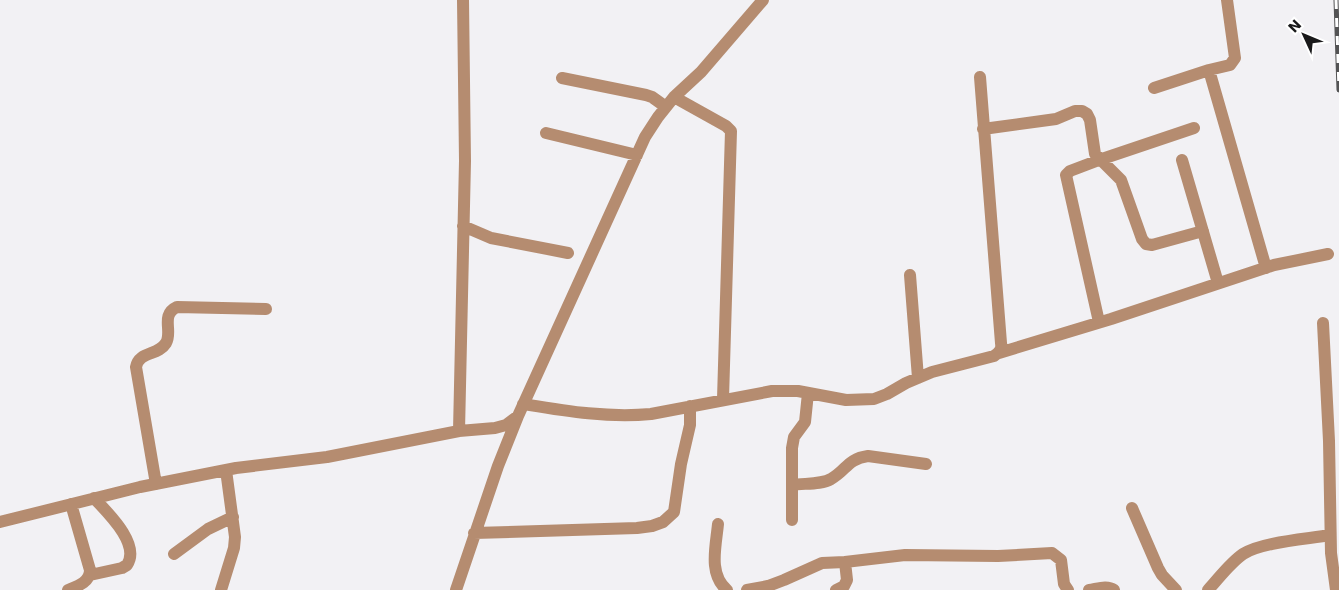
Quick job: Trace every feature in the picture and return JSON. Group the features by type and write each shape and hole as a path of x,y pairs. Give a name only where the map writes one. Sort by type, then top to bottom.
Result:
{"street":[{"path":"459,431 465,152 463,0"},
{"path":"456,590 474,533 523,404 645,137 670,102 701,72 763,0"},
{"path":"1154,88 1230,64 1235,58 1228,0"},
{"path":"1209,70 1266,268"},
{"path":"980,77 1002,348 999,353"},
{"path":"562,78 646,95 670,102 726,126 731,131 723,400"},
{"path":"984,129 1056,119 1074,111 1082,111 1087,114 1090,120 1092,144 1095,154 1121,180 1142,239 1146,244 1152,245 1203,231"},
{"path":"1099,322 1066,175 1070,171 1194,128"},
{"path":"546,132 637,155"},
{"path":"1182,160 1218,283"},
{"path":"463,226 491,238 568,253"},
{"path":"523,404 578,413 615,416 651,414 772,391 808,393 846,400 874,399 932,372 994,356 1266,268 1328,254"},
{"path":"910,276 918,378"},
{"path":"156,484 136,366 137,360 142,356 159,350 165,345 168,339 168,314 176,307 266,309"},
{"path":"1323,323 1329,441 1330,535 1336,590"},
{"path":"792,520 793,440 805,422 808,393"},
{"path":"474,533 637,528 664,522 674,512 681,464 690,425 690,406"},
{"path":"0,522 94,498 226,470 327,457 459,431 496,428 506,425 518,416"},
{"path":"792,485 828,481 853,461 868,456 926,464"},
{"path":"221,590 234,548 235,537 226,470"},
{"path":"90,575 122,568 127,565 131,556 120,525 94,498"},
{"path":"68,590 86,581 90,575 71,504"},
{"path":"1132,508 1158,568 1176,590"},
{"path":"174,554 208,528 233,517"},
{"path":"718,524 714,558 715,566 722,585 727,590"},
{"path":"1208,590 1236,559 1245,552 1265,546 1330,535"},
{"path":"747,590 768,586 822,563 905,555 998,556 1052,553 1061,560 1064,584 1068,590"},
{"path":"836,590 844,586 848,580 845,562"},
{"path":"1089,590 1105,587 1114,590"}],"railway":[{"path":"1336,0 1339,90"}]}
